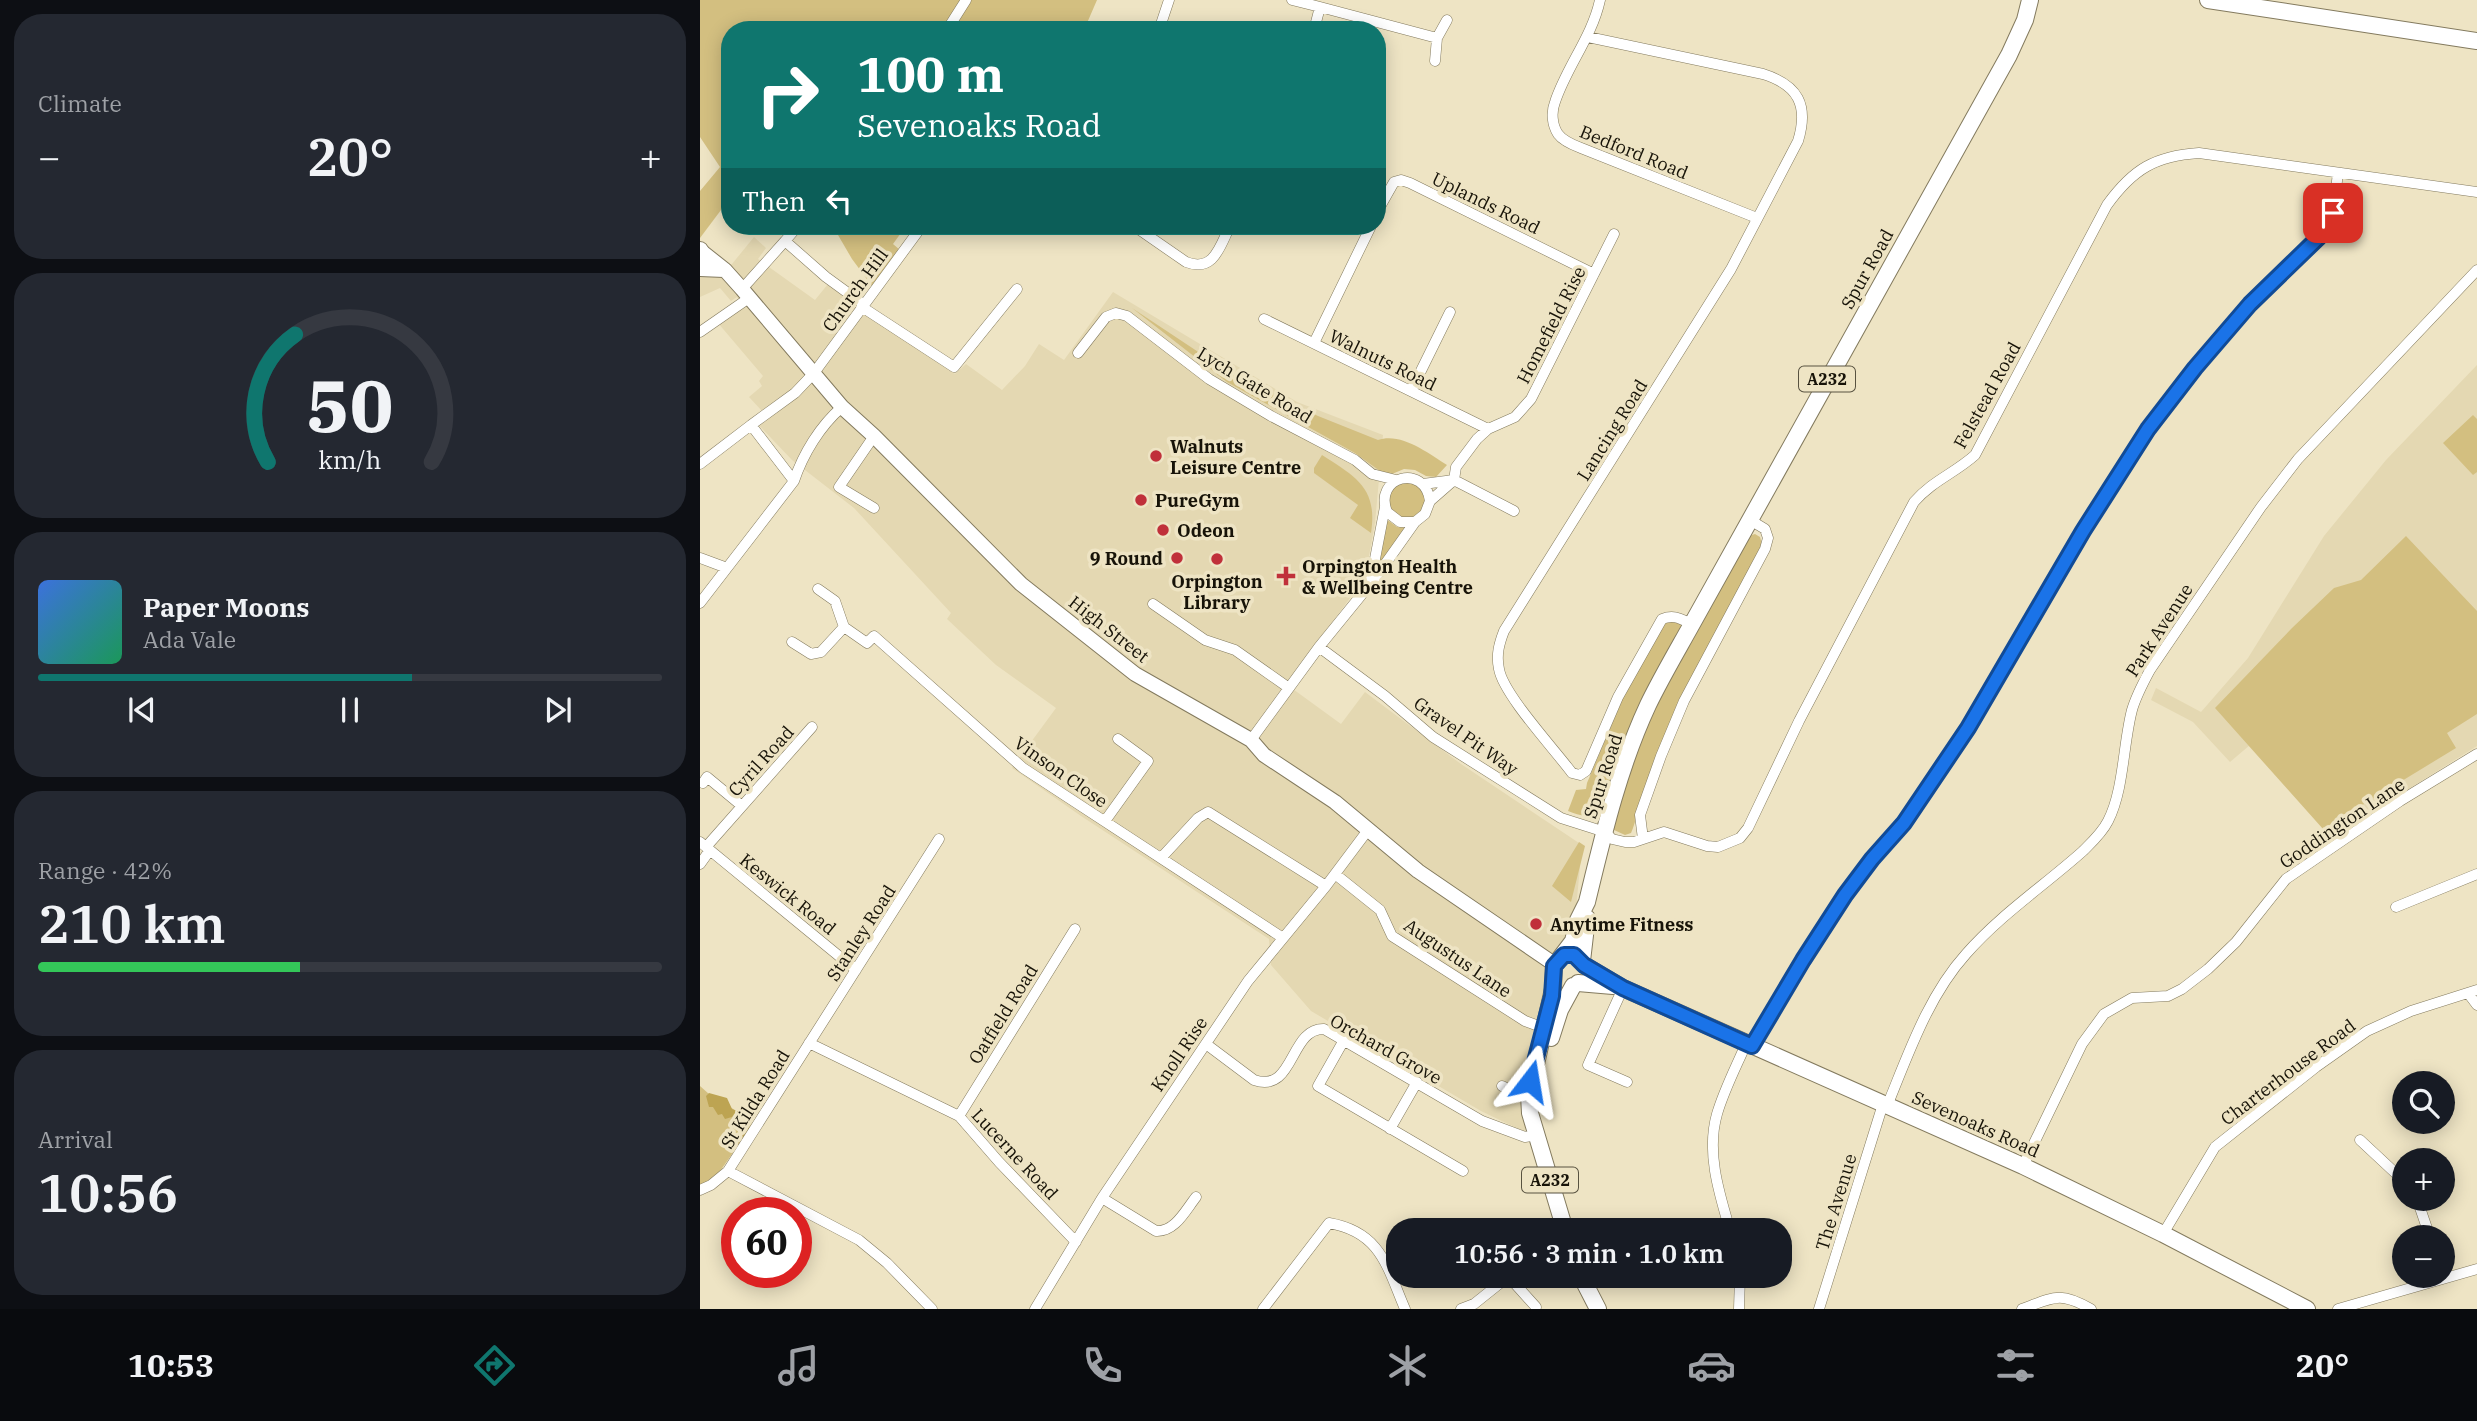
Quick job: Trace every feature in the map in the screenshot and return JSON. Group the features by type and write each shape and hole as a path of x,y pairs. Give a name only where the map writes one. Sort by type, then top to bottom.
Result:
{"main road":[{"path":"2018,0 2018,38"},
{"name":"Spur Road","path":"1534,1095 1544,1028 1558,965 1573,941 1578,920 1587,902 1632,743 1648,705 2018,38 2030,0"},
{"path":"2208,0 2477,41"},
{"name":"High Street","path":"700,250 700,260"},
{"name":"Spur Road","path":"1583,963 1587,902"},
{"path":"1537,1132 1540,1114 1534,1095 1553,1030 1575,984 1584,975 1583,963 1574,955 1558,965 1562,984 1575,984"},
{"name":"Sevenoaks Road","path":"1583,963 1623,988 2023,1166 2163,1234 2300,1307"},
{"name":"Sevenoaks Road","path":"1575,984 1596,983 1623,988"},
{"name":"A232","path":"1537,1132 1562,1218"},
{"path":"1587,1288 1598,1309"}],"street":[{"path":"953,21 966,0"},
{"path":"1162,21 1169,0"},
{"path":"1292,0 1373,21"},
{"name":"Bedford Road","path":"1600,0 1588,37 1555,101 1553,122 1558,134 1567,142 1581,148 1757,218"},
{"path":"1316,21 1320,7"},
{"path":"1435,61 1437,38 1447,20"},
{"path":"1386,24 1437,38"},
{"name":"Lancing Road","path":"1588,37 1780,79 1793,90 1801,105 1803,124 1798,141 1731,269 1504,631 1497,649 1499,671 1507,690 1572,773 1580,775 1586,771 1618,697 1662,619 1670,616 1692,624"},
{"name":"Felstead Road","path":"1605,832 1612,839 1625,842 1657,833 1671,833 1707,846 1718,847 1740,838 1748,828 1824,672 1914,502 1926,488 1975,455 2107,205 2122,183 2142,168 2163,158 2199,153 2477,192"},
{"path":"1727,1218 1713,1163 1713,1138 1717,1114 1749,1045 1845,895 1904,823 1968,728 2096,510 2148,429 2195,368 2250,304 2327,226 2333,213 2338,173"},
{"name":"Uplands Road","path":"1386,196 1394,182 1401,180 1594,274"},
{"name":"Homefield Rise","path":"1251,740 1415,522 1425,514 1430,501 1454,480 1456,467 1477,439 1488,429 1515,417 1531,399 1614,234"},
{"path":"700,332 745,293 790,235"},
{"name":"Church Hill","path":"700,464 796,393 814,373 915,235"},
{"path":"1147,235 1196,266 1206,264 1215,257 1226,235"},
{"path":"1314,343 1367,235"},
{"path":"785,241 863,305 954,367 1017,289"},
{"name":"High Street","path":"700,250 725,270 842,407 1030,592 1142,678 1251,740 1264,755 1335,802 1418,871 1558,965"},
{"path":"700,269 725,270"},
{"name":"Park Avenue","path":"1885,1105 1940,991 1964,956 1985,934 2083,851 2108,821 2114,806 2132,710 2138,694 2150,670 2261,507 2298,459 2477,270"},
{"path":"1411,391 1450,312"},
{"name":"Lych Gate Road","path":"1078,354 1106,317 1116,313 1127,316 1209,379 1354,460 1372,474 1396,480"},
{"name":"Walnuts Road","path":"1264,319 1488,429"},
{"path":"700,603 794,481 798,468 827,420 842,407"},
{"path":"751,425 794,481"},
{"path":"874,436 839,487 874,508"},
{"path":"1372,474 1385,504 1396,520 1404,523 1415,522"},
{"path":"1385,504 1387,491 1396,480 1409,478 1423,484 1454,480 1514,511"},
{"path":"1423,484 1430,501"},
{"name":"Homefield Rise","path":"1366,588 1374,564 1385,504"},
{"path":"1643,839 1640,815 1661,756 1685,701 1765,549 1768,538 1765,528 1750,520"},
{"path":"700,558 727,568"},
{"path":"792,642 811,653 821,652 844,626 835,601 818,589"},
{"path":"1153,604 1205,640 1243,656 1289,688"},
{"name":"Vinson Close","path":"844,626 867,643 874,636 1023,768 1283,938"},
{"name":"Gravel Pit Way","path":"1320,647 1450,748 1555,814 1605,832"},
{"name":"Cyril Road","path":"700,864 705,846 812,727"},
{"path":"1105,821 1148,761 1118,739"},
{"name":"Goddington Lane","path":"2023,1166 2082,1044 2104,1014 2132,999 2168,996 2182,989 2236,942 2286,879 2389,808 2477,754"},
{"path":"703,783 707,777 742,806"},
{"path":"1161,858 1198,818 1208,812 1326,886"},
{"name":"Knoll Rise","path":"1035,1309 1102,1198 1248,981 1368,830"},
{"name":"Stanley Road","path":"809,1043 939,839"},
{"name":"Keswick Road","path":"705,846 856,970"},
{"name":"Augustus Lane","path":"1335,874 1380,911 1392,936 1525,1021 1544,1028"},
{"path":"2396,907 2477,874"},
{"name":"Oatfield Road","path":"959,1116 1075,929"},
{"path":"1623,988 1588,1065 1627,1082"},
{"path":"2472,992 2477,1005"},
{"name":"Charterhouse Road","path":"2163,1234 2215,1147 2316,1067 2367,1031 2411,1011 2472,992"},
{"name":"Orchard Grove","path":"1206,1044 1254,1080 1264,1083 1274,1081 1308,1033 1314,1029 1324,1029 1482,1121 1525,1138 1537,1132"},
{"path":"1344,1041 1318,1086 1463,1171"},
{"name":"Lucerne Road","path":"809,1043 959,1116 1076,1242"},
{"name":"St Kilda Road","path":"728,1171 809,1043"},
{"path":"1390,1129 1418,1082"},
{"path":"1502,1086 1534,1095"},
{"name":"The Avenue","path":"1819,1309 1885,1105"},
{"path":"2360,1140 2392,1170"},
{"path":"700,1190 728,1171 859,1240 887,1263 932,1309"},
{"path":"1102,1198 1156,1231 1164,1232 1173,1227 1196,1197"},
{"path":"1263,1309 1329,1223 1347,1226 1380,1250 1405,1309"},
{"path":"2455,1274 2477,1269"},
{"path":"1461,1309 1474,1304 1493,1288"},
{"path":"1519,1288 1536,1307"},
{"path":"1739,1309 1740,1288"},
{"path":"2338,1309 2406,1288"},
{"path":"2022,1309 2061,1297 2070,1298 2091,1309"}],"shaded area":[{"path":"700,0 1097,0 1088,21 721,21 721,210 700,238 700,191 720,167 700,137"},
{"path":"838,235 900,235 893,244 900,250 872,286"},
{"path":"754,237 766,248 758,259 815,300 828,284 865,314 955,374 966,364 1002,390 1025,366 1039,344 1064,360 1113,292 1297,402 1383,435 1375,523 1365,578 1286,684 1341,724 1365,692 1461,764 1582,845 1574,931 1560,950 1526,1092 1525,1132 1481,1111 1311,1011 1271,965 1269,939 1012,768 1056,708 996,665 947,619 951,613 854,508 792,460 753,419 762,411 749,397 762,386 759,381 763,376 718,323 743,305 737,297 731,301 720,288 700,297 700,274 732,264"},
{"path":"1132,308 1236,377 1318,416 1378,440 1387,438 1405,441 1447,465 1436,477 1404,469 1384,474 1355,453 1227,382"},
{"path":"2477,365 2477,746 2332,837 2250,745 2230,762 2193,722 2151,700 2156,688 2201,712 2248,658 2324,536 2386,460"},
{"path":"2473,415 2477,419 2477,472 2473,475 2443,443"},
{"path":"1322,455 1354,477 1368,494 1372,518 1371,533 1350,518 1358,505 1314,473"},
{"path":"1407,482 1419,488 1425,500 1419,512 1407,518 1395,512 1389,500 1395,488"},
{"path":"1385,518 1397,527 1407,528 1376,570"},
{"path":"1755,534 1760,537 1762,544 1673,717 1631,833 1625,835 1614,830 1611,825 1636,748 1653,709 1746,537"},
{"path":"2406,536 2477,611 2477,714 2447,733 2456,748 2323,829 2215,708 2334,588 2361,580"},
{"path":"1671,620 1684,626 1605,805 1600,804 1594,813 1586,816 1568,811 1576,790 1586,789 1625,693 1665,624"},
{"path":"1579,842 1585,846 1571,902 1552,886"},
{"path":"700,1086 753,1124 718,1174 700,1186"},
{"path":"709,1093 727,1098 732,1109 741,1113 745,1123 754,1127 744,1143 739,1134 741,1124 734,1125 732,1117 725,1119 722,1114 718,1115 713,1107 709,1107 706,1096"}],"place":[{"name":"Walnuts Leisure Centre","path":"1156,456"},
{"name":"PureGym","path":"1141,500"},
{"name":"Odeon","path":"1163,530"},
{"name":"9 Round","path":"1177,558"},
{"name":"Orpington Library","path":"1217,559"},
{"name":"Orpington Health & Wellbeing Centre","path":"1286,576"},
{"name":"Anytime Fitness","path":"1536,924"}],"route":[{"path":"1530,1081 1552,996 1554,966 1560,957 1569,954 1578,957 1584,965 1623,988 1752,1046 1845,895 1904,823 1968,728 2083,531 2148,429 2195,368 2250,304 2318,238 2333,213"}]}
